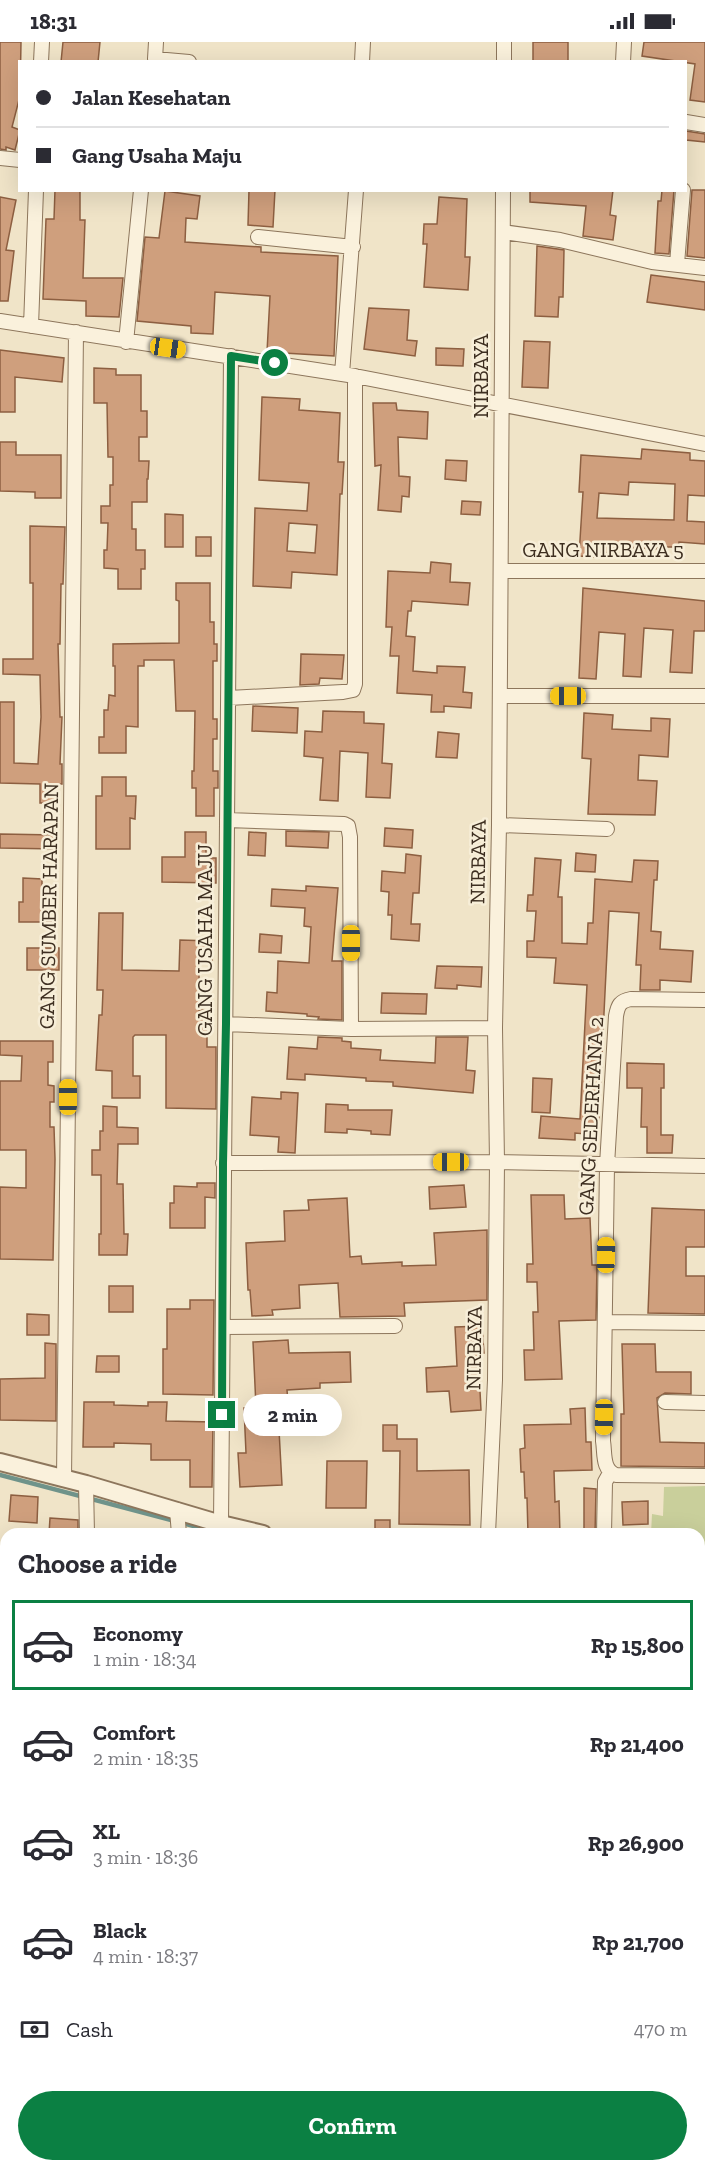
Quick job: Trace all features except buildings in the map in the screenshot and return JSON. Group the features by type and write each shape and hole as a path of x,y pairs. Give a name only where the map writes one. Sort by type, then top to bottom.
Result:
{"street":[{"path":"41,60 42,42"},
{"path":"155,60 156,42"},
{"path":"362,60 363,42"},
{"path":"504,42 504,60"},
{"path":"623,60 624,42"},
{"path":"687,122 705,125"},
{"path":"0,158 18,160"},
{"path":"31,326 36,192"},
{"path":"126,342 141,192"},
{"path":"229,698 343,692 353,690 355,684 349,375 356,192"},
{"name":"NIRBAYA","path":"488,1528 495,1380 497,1162 495,1028 499,825 503,192"},
{"path":"677,264 683,192"},
{"path":"503,232 560,240 652,262 705,268"},
{"path":"258,237 353,247"},
{"path":"0,321 349,375 705,444"},
{"name":"GANG SUMBER HARAPAN","path":"64,1479 76,332"},
{"name":"GANG USAHA MAJU","path":"221,1524 231,356"},
{"name":"GANG NIRBAYA 5","path":"501,571 705,571"},
{"path":"500,696 705,696"},
{"path":"227,820 348,826 350,837 351,1029"},
{"path":"499,825 607,829"},
{"name":"GANG SEDERHANA 2","path":"610,1473 606,1468 603,1441 607,1165 616,1016 619,1004 623,1000 705,1000"},
{"path":"226,1024 351,1029 495,1028"},
{"path":"223,1163 497,1162 705,1166"},
{"path":"605,1322 705,1323"},
{"path":"224,1327 395,1326"},
{"path":"665,1402 705,1403"},
{"path":"0,1462 86,1484 238,1528"},
{"path":"604,1528 605,1482 610,1473 616,1475 705,1476"},
{"path":"86,1484 87,1528"},
{"path":"177,1510 178,1528"}],"green space":[{"path":"705,1486 705,1528 651,1528 652,1514 663,1516 664,1487"}],"waterway":[{"path":"0,1475 201,1528"}],"route":[{"path":"222,1415 231,356 275,363"}]}
